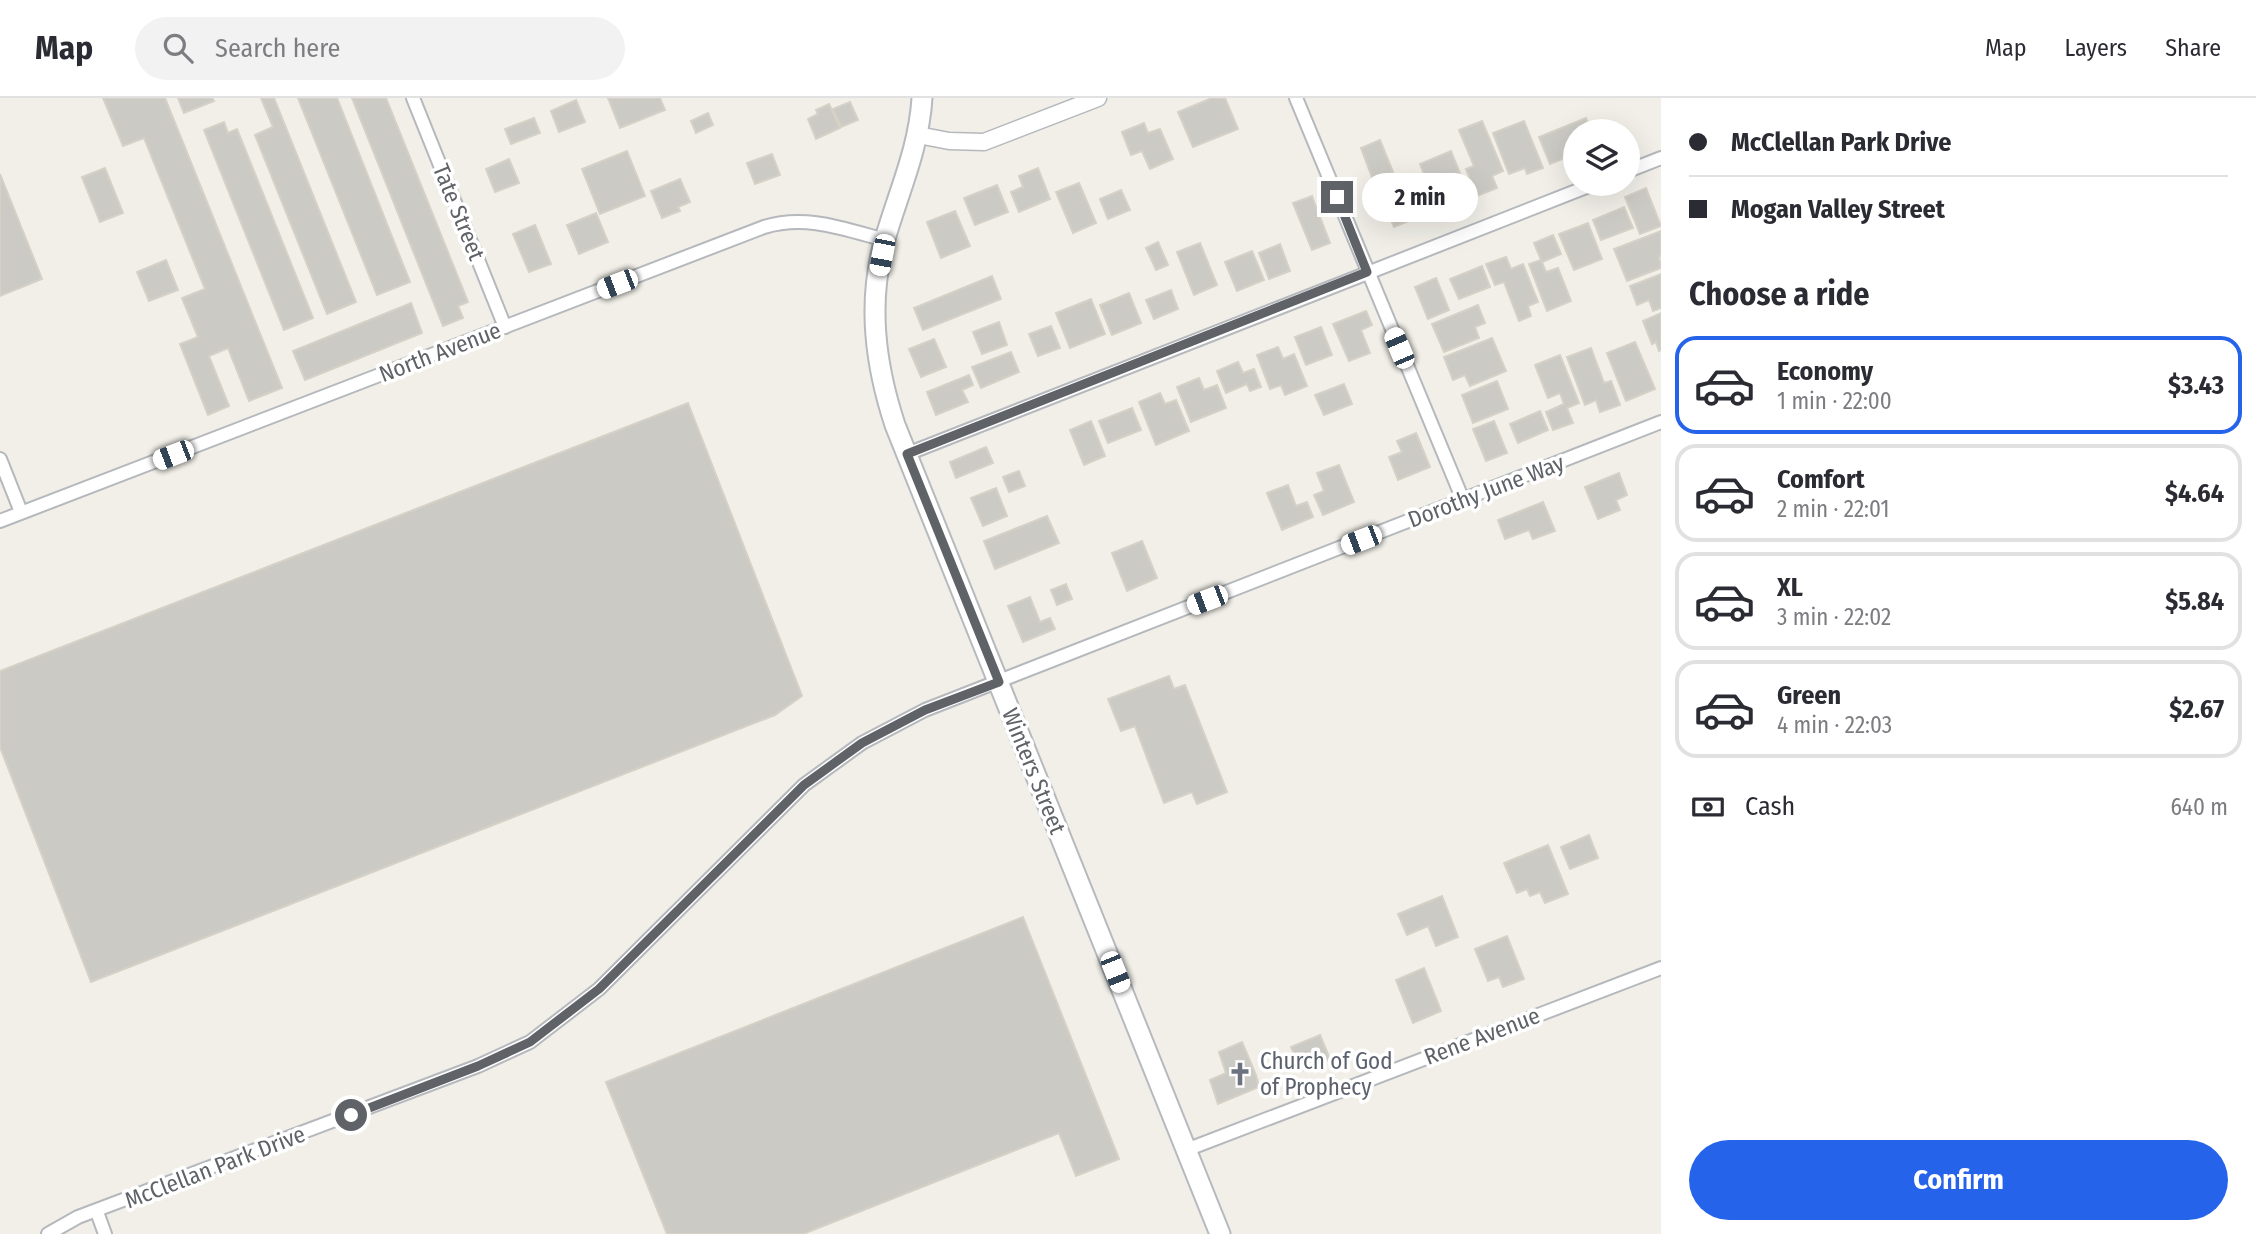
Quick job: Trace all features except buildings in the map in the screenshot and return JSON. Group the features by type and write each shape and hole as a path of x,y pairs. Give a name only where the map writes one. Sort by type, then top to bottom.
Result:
{"main road":[{"name":"Winters Street","path":"922,98 918,135 885,240 874,304 875,334 884,393 1220,1234"}],"street":[{"name":"Tate Street","path":"413,98 505,327"},
{"path":"918,135 949,141 984,142 1098,98"},
{"path":"1296,98 1463,500"},
{"path":"1640,166 1661,158"},
{"path":"907,454 1563,196"},
{"name":"North Avenue","path":"0,520 774,224 794,220 816,222 885,240"},
{"name":"Dorothy June Way","path":"999,682 1661,422"},
{"path":"0,459 21,512"},
{"name":"McClellan Park Drive","path":"48,1234 78,1217 478,1066 530,1042 599,989 804,785 862,743 925,710 999,682"},
{"name":"Rene Avenue","path":"1186,1150 1661,968"},
{"path":"97,1212 105,1234"}],"place":[{"name":"Church of God of Prophecy","path":"1240,1074"}],"route":[{"path":"351,1115 478,1066 530,1042 599,989 804,785 862,743 925,710 999,682 907,454 1367,272 1337,197"}]}
